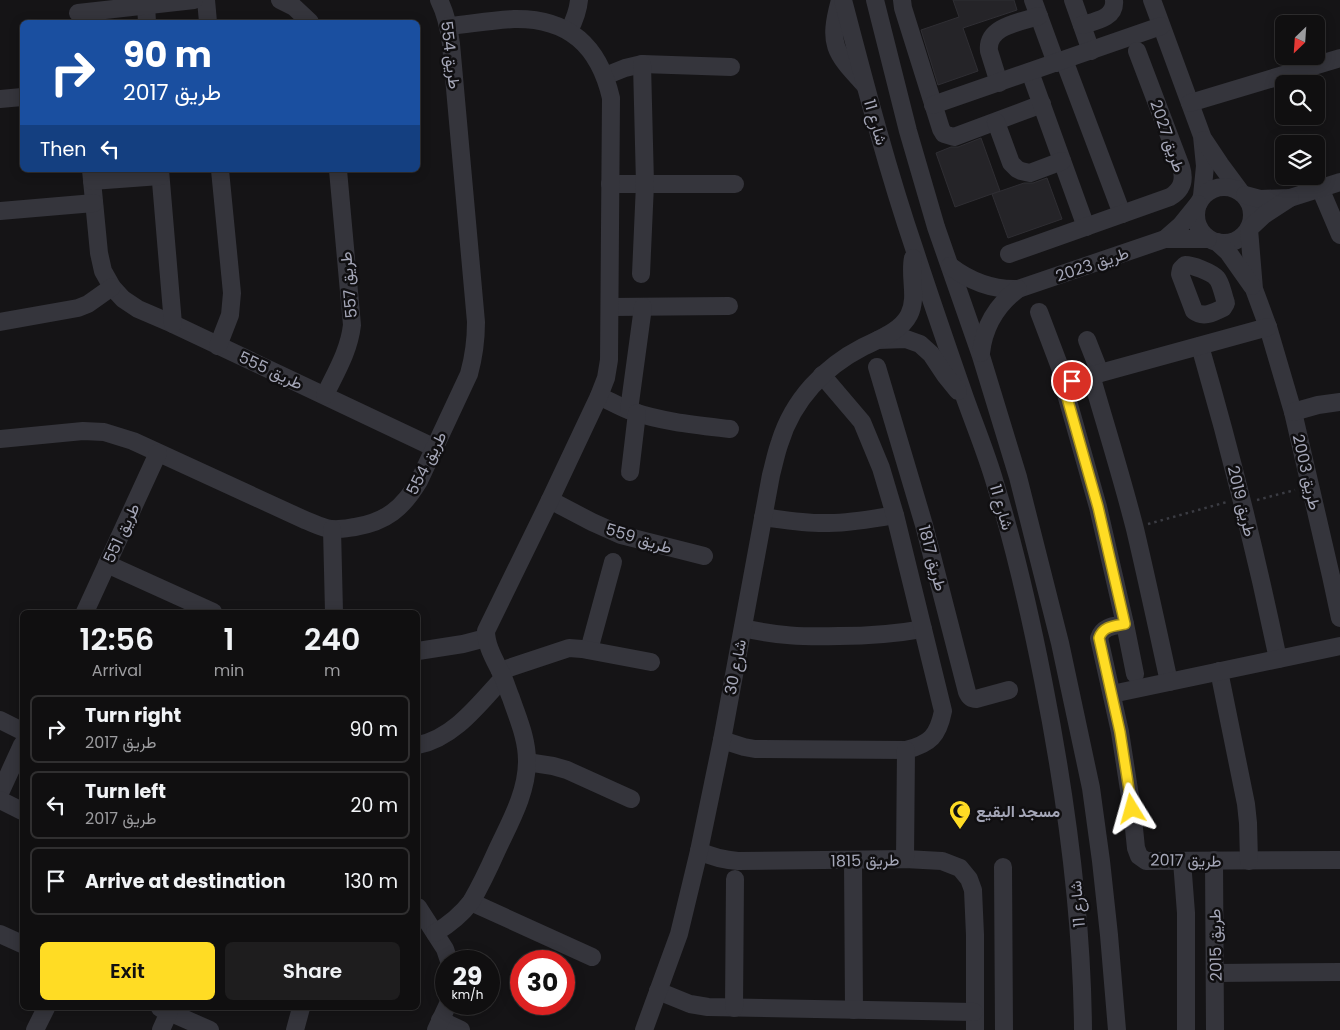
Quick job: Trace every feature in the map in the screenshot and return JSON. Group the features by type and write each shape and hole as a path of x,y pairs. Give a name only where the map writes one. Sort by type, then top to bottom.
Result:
{"street":[{"path":"78,12 146,14 194,0"},
{"path":"206,0 208,20"},
{"path":"280,0 294,7 308,20"},
{"name":"طريق 554","path":"0,439 83,431 104,432 133,441 305,520 332,529 366,525 384,520 399,508 415,489 469,374 474,357 476,339 449,26 439,0"},
{"path":"569,31 575,20 579,0"},
{"name":"شارع 11","path":"841,0 914,249 995,483 1036,642 1063,789 1073,863 1080,937 1083,1030"},
{"name":"شارع 11","path":"875,0 908,132 936,227 980,356 1018,477 1060,642 1091,788 1109,935 1117,1030"},
{"path":"902,0 944,134 950,137 957,136 1042,104"},
{"path":"1073,0 1091,51"},
{"path":"1082,25 1107,17 1113,10 1114,0"},
{"path":"1152,0 1202,136 1220,164 1250,203 1252,220 1249,228 1254,289"},
{"path":"999,83 988,46 993,36 1001,28 1036,8 1060,61 1122,214"},
{"path":"435,933 449,925 472,902 515,811 523,787 527,762 523,732 502,674 486,638 486,631 600,396 609,360 610,307 611,98 600,65 580,38 569,31 551,24 513,19 449,26"},
{"path":"934,105 1162,26"},
{"name":"طريق 2027","path":"1009,254 1170,197 1179,190 1183,179 1181,167 1137,51"},
{"path":"1190,104 1340,58"},
{"path":"605,76 642,64 731,67"},
{"path":"641,274 645,184 642,64"},
{"path":"1030,72 1086,227"},
{"path":"0,99 20,96"},
{"path":"996,122 1012,163 1017,169 1030,173 1062,162"},
{"path":"1202,136 1205,166 1200,200 1195,214 1197,223 1201,232 1228,252 1254,289"},
{"path":"218,346 230,315 232,294 220,172"},
{"name":"طريق 557","path":"325,395 346,351 352,325 338,172"},
{"path":"91,176 160,173 173,324"},
{"name":"طريق 555","path":"91,176 99,253 103,271 112,287 123,299 138,309 435,448"},
{"path":"1213,240 1225,243 1233,242 1240,238 1264,215 1290,198 1340,182"},
{"path":"610,184 734,184"},
{"path":"1200,200 1210,190 1220,187 1230,187 1260,199 1290,198"},
{"path":"1320,188 1340,235"},
{"name":"طريق 2023","path":"1166,239 1181,225 1200,200"},
{"path":"0,211 94,203"},
{"name":"طريق 2023","path":"950,266 967,278 982,285 997,289 1018,289 1166,239 1213,240"},
{"name":"شارع 30","path":"644,1030 679,934 699,851 722,740 763,517 780,441 790,417 804,394 822,375 842,359 902,325 910,313 913,298 911,273 914,249"},
{"path":"0,322 78,308 88,304 112,287"},
{"name":"طريق 2023","path":"980,356 983,338 990,321 1003,303 1018,289"},
{"name":"طريق 2003","path":"1254,289 1268,327 1293,412 1340,618"},
{"path":"630,472 633,411 643,306"},
{"path":"610,307 729,306"},
{"path":"1039,312 1083,378 1134,528 1153,604 1169,682"},
{"name":"طريق 2019","path":"1198,314 1203,345 1243,501 1278,659"},
{"path":"1135,674 1098,507 1066,394 1083,378 1268,327"},
{"name":"شارع 30","path":"878,340 906,339 920,344 932,354 945,375 965,398"},
{"path":"1083,378 1087,340"},
{"name":"طريق 1817","path":"877,368 927,534 968,696 976,699 1009,690"},
{"name":"طريق 1817","path":"722,740 755,749 906,750 920,746 932,738 940,726 943,711 895,515 881,468 862,422 822,375"},
{"path":"600,396 633,411 668,421 730,429"},
{"path":"1293,412 1318,405 1340,402"},
{"name":"طريق 551","path":"86,610 158,453"},
{"path":"881,468 905,459"},
{"name":"طريق 559","path":"550,500 621,535 704,556"},
{"name":"طريق 1817","path":"763,517 795,522 829,523 862,521 895,515"},
{"path":"332,529 334,610"},
{"path":"590,650 613,562"},
{"path":"107,564 209,610"},
{"name":"طريق 2017","path":"1125,624 1106,628 1101,632 1099,638 1112,694 1139,856 1146,861 1340,860"},
{"path":"743,628 769,634 803,637 871,636 923,629"},
{"path":"420,651 463,644 486,638"},
{"path":"1112,694 1340,646"},
{"path":"420,744 445,735 468,716 502,674 569,648 590,650 651,662"},
{"path":"932,664 958,659"},
{"path":"1219,671 1246,804 1249,861"},
{"path":"0,720 20,730"},
{"path":"0,793 20,749"},
{"path":"905,859 906,750"},
{"path":"527,762 567,770 631,799"},
{"path":"0,800 20,809"},
{"name":"طريق 1815","path":"699,851 724,860 738,861 905,859 942,861 960,868 969,879 973,890 975,1030"},
{"path":"853,860 854,1010"},
{"name":"طريق 2015","path":"1214,860 1215,1030"},
{"path":"1182,861 1186,913 1186,1030"},
{"path":"1003,867 1004,1030"},
{"path":"734,1008 735,879"},
{"path":"472,902 592,957"},
{"path":"420,910 445,950"},
{"path":"1186,913 1214,912"},
{"path":"975,935 1003,936"},
{"path":"2,940 20,944"},
{"path":"1215,973 1340,972"},
{"path":"658,991 699,1006 974,1012"},
{"path":"35,1030 45,1010"},
{"path":"161,1030 165,1010 210,1030"},
{"path":"295,1030 300,1010"},
{"path":"438,1025 461,1030"}],"path":[{"path":"1134,528 1310,486"}],"building":[{"path":"953,0 1014,0 1017,10 963,28 978,71 938,85 921,30 959,17"},
{"path":"981,138 1000,191 955,207 936,153"},
{"path":"1047,178 1062,219 1008,238 992,194 1024,183 1033,183"}],"place":[{"name":"مسجد البقيع","path":"960,830"}],"route":[{"path":"1072,381 1066,388 1066,394 1098,507 1125,624 1106,628 1101,632 1099,638 1120,732 1132,809"}]}
